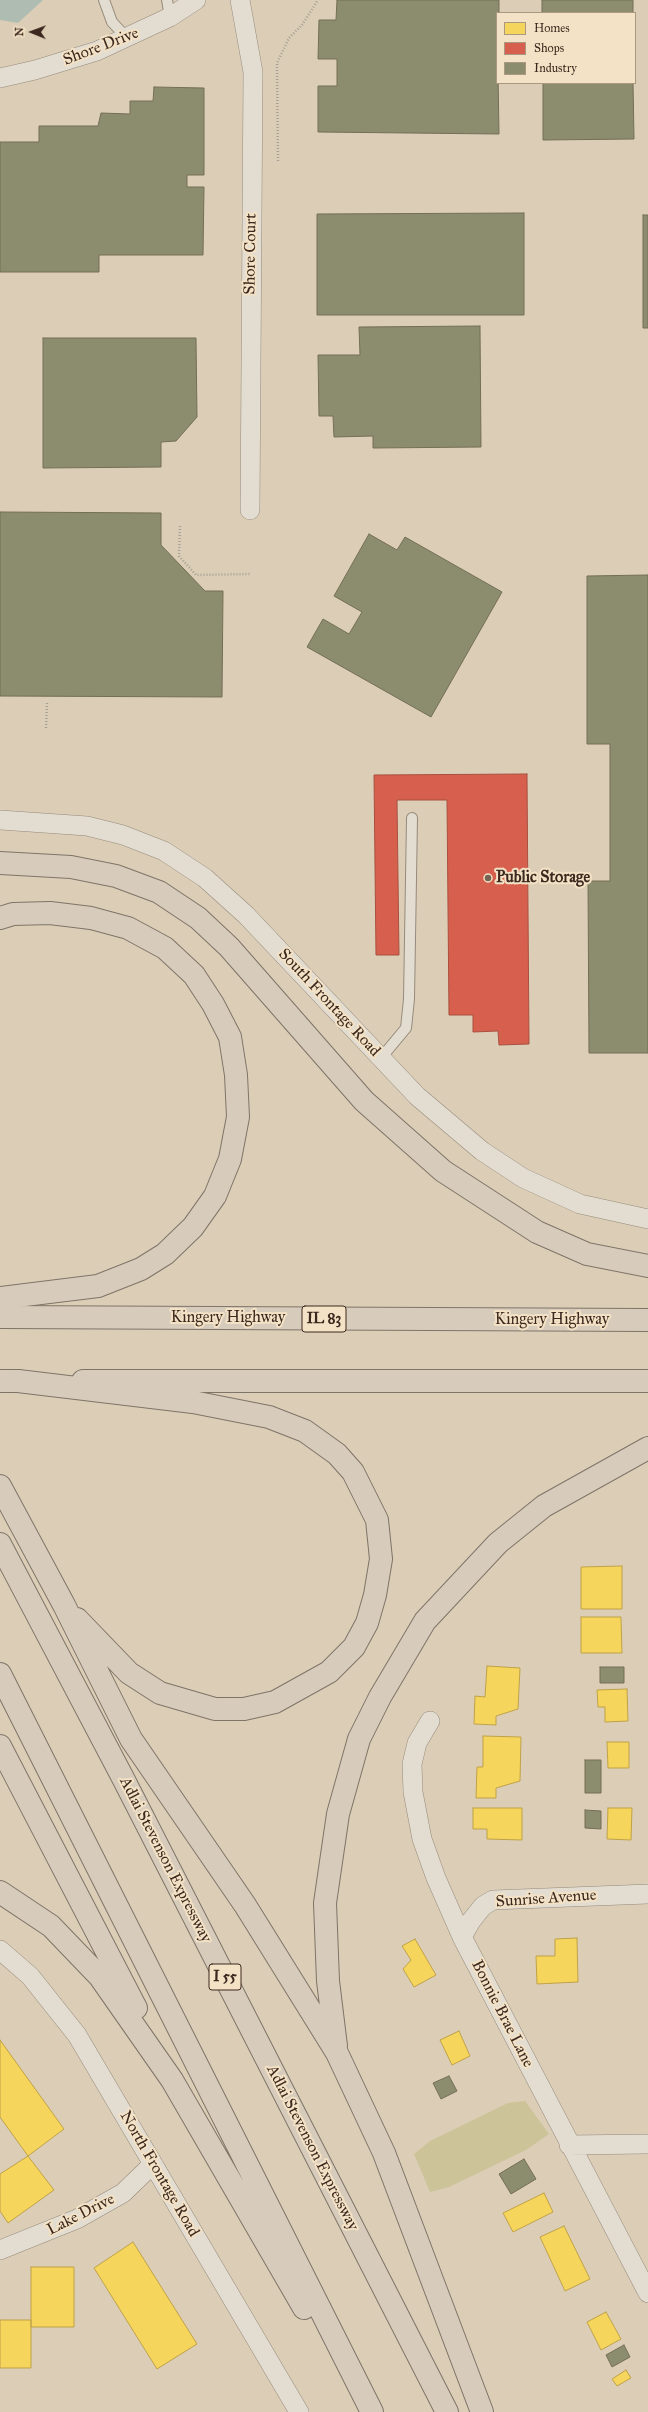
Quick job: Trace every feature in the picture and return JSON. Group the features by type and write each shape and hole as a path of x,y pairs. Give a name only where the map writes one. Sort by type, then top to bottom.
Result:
{"main road":[{"path":"0,863 71,867 116,876 159,892 198,918 229,947 364,1101 444,1171 537,1232 587,1254 648,1266"},
{"path":"0,918 14,914 50,913 90,918 128,928 165,948 194,975 213,1004 230,1037 236,1075 238,1117 230,1159 214,1196 193,1227 165,1254 141,1268 98,1286 0,1298"},
{"name":"Kingery Highway","path":"0,1317 648,1320"},
{"path":"9,1381 648,1381"},
{"path":"9,1381 193,1402 269,1417 305,1431 337,1454 353,1472 377,1520 381,1559 375,1595 367,1622 354,1647 329,1672 275,1702 244,1709 215,1709 160,1693 129,1673 64,1605"},
{"path":"337,2054 328,1981 325,1903 338,1814 359,1740 380,1697 425,1621 498,1543 544,1506 648,1448"},
{"path":"0,1486 64,1605 131,1739 246,1905 337,2054 384,2153 482,2412"},
{"name":"Adlai Stevenson Expressway","path":"0,1544 120,1773 447,2412"},
{"path":"0,1674 372,2412"},
{"path":"0,1746 172,2080 365,2412"},
{"path":"0,1892 51,1926 100,1977 172,2080"}],"street":[{"name":"Shore Drive","path":"0,78 67,61 127,38 169,8 196,0"},
{"name":"Shore Court","path":"240,0 254,72 250,510"},
{"name":"South Frontage Road","path":"0,820 87,826 123,835 164,851 205,878 246,915 417,1096 482,1151 523,1178 580,1204 648,1218"},
{"name":"Bonnie Brae Lane","path":"430,1721 417,1743 412,1764 413,1792 422,1839 462,1937 569,2145 648,2293"},
{"name":"Sunrise Avenue","path":"462,1937 471,1921 483,1906 493,1900 648,1894"},
{"name":"North Frontage Road","path":"0,1950 30,1976 77,2035 299,2412"},
{"path":"569,2145 648,2144"},
{"name":"Lake Drive","path":"0,2250 77,2219 123,2193 153,2164"}],"lane":[{"path":"104,0 112,22 127,38"},
{"path":"381,1058 406,1028 408,1014 412,818"}],"path":[{"path":"278,161 277,63 289,38 302,25 318,0"},
{"path":"180,526 179,556 196,575 250,574"},
{"path":"46,728 47,703"}],"shaded area":[{"path":"0,0 43,0 18,23 0,20"},
{"path":"525,2101 549,2134 526,2150 449,2187 430,2192 414,2154 430,2141 508,2103"}],"building: Homes":[{"path":"622,1566 622,1609 581,1609 581,1567"},
{"path":"581,1617 621,1617 622,1653 581,1653"},
{"path":"487,1666 520,1668 518,1709 496,1716 496,1725 474,1724 475,1696 485,1697"},
{"path":"627,1689 628,1721 605,1722 605,1707 598,1707 597,1690"},
{"path":"483,1736 521,1737 520,1781 496,1788 496,1798 476,1798 477,1767 483,1767"},
{"path":"607,1742 629,1742 629,1768 608,1768"},
{"path":"473,1808 522,1808 522,1840 487,1839 487,1829 473,1829"},
{"path":"608,1808 632,1808 631,1840 607,1839"},
{"path":"577,1938 578,1982 537,1984 536,1956 555,1956 555,1939"},
{"path":"415,1939 436,1975 414,1987 403,1969 411,1960 402,1946"},
{"path":"459,2031 470,2056 452,2065 440,2040"},
{"path":"0,2040 64,2129 28,2156 0,2117"},
{"path":"28,2156 54,2190 8,2223 0,2211 0,2174"},
{"path":"544,2193 553,2212 513,2232 503,2213"},
{"path":"564,2226 590,2279 565,2291 540,2237"},
{"path":"133,2242 197,2344 157,2369 94,2268"},
{"path":"31,2267 74,2267 74,2327 31,2327"},
{"path":"606,2312 621,2339 601,2350 587,2322"},
{"path":"0,2320 31,2320 31,2368 0,2368"},
{"path":"626,2370 631,2378 617,2386 612,2379"}],"building: Shops":[{"name":"Public Storage","path":"527,774 529,1044 499,1045 498,1031 473,1032 473,1015 449,1015 447,800 397,800 399,955 376,955 374,775"}],"building: Industry":[{"path":"337,0 499,0 499,12 496,12 496,84 498,84 499,134 318,132 318,86 337,86 337,59 318,59 319,20 336,20"},
{"path":"542,0 633,0 633,12 542,12"},
{"path":"543,84 633,84 634,139 543,140"},
{"path":"154,87 204,88 204,175 187,175 187,187 204,187 203,255 99,255 99,272 0,272 0,142 39,142 39,126 98,126 101,113 130,114 130,101 153,101"},
{"path":"524,213 524,315 317,315 317,214"},
{"path":"643,215 648,215 648,328 643,328"},
{"path":"480,326 481,447 373,448 373,436 334,437 333,416 319,416 318,355 360,355 359,327"},
{"path":"43,338 196,338 197,417 176,441 161,442 161,467 43,468"},
{"path":"0,512 161,513 161,545 205,591 223,591 222,697 0,696"},
{"path":"369,534 397,550 405,537 502,592 431,717 307,647 323,619 349,634 362,612 334,596"},
{"path":"648,575 648,1053 589,1053 588,881 610,881 610,744 587,744 587,576"},
{"path":"600,1667 624,1667 624,1683 600,1683"},
{"path":"585,1760 601,1760 601,1793 585,1793"},
{"path":"585,1810 601,1811 601,1829 585,1828"},
{"path":"449,2076 457,2091 441,2099 433,2083"},
{"path":"524,2159 536,2179 511,2194 499,2174"},
{"path":"624,2345 630,2357 612,2367 606,2355"}],"place":[{"name":"Public Storage","path":"488,878"}]}
